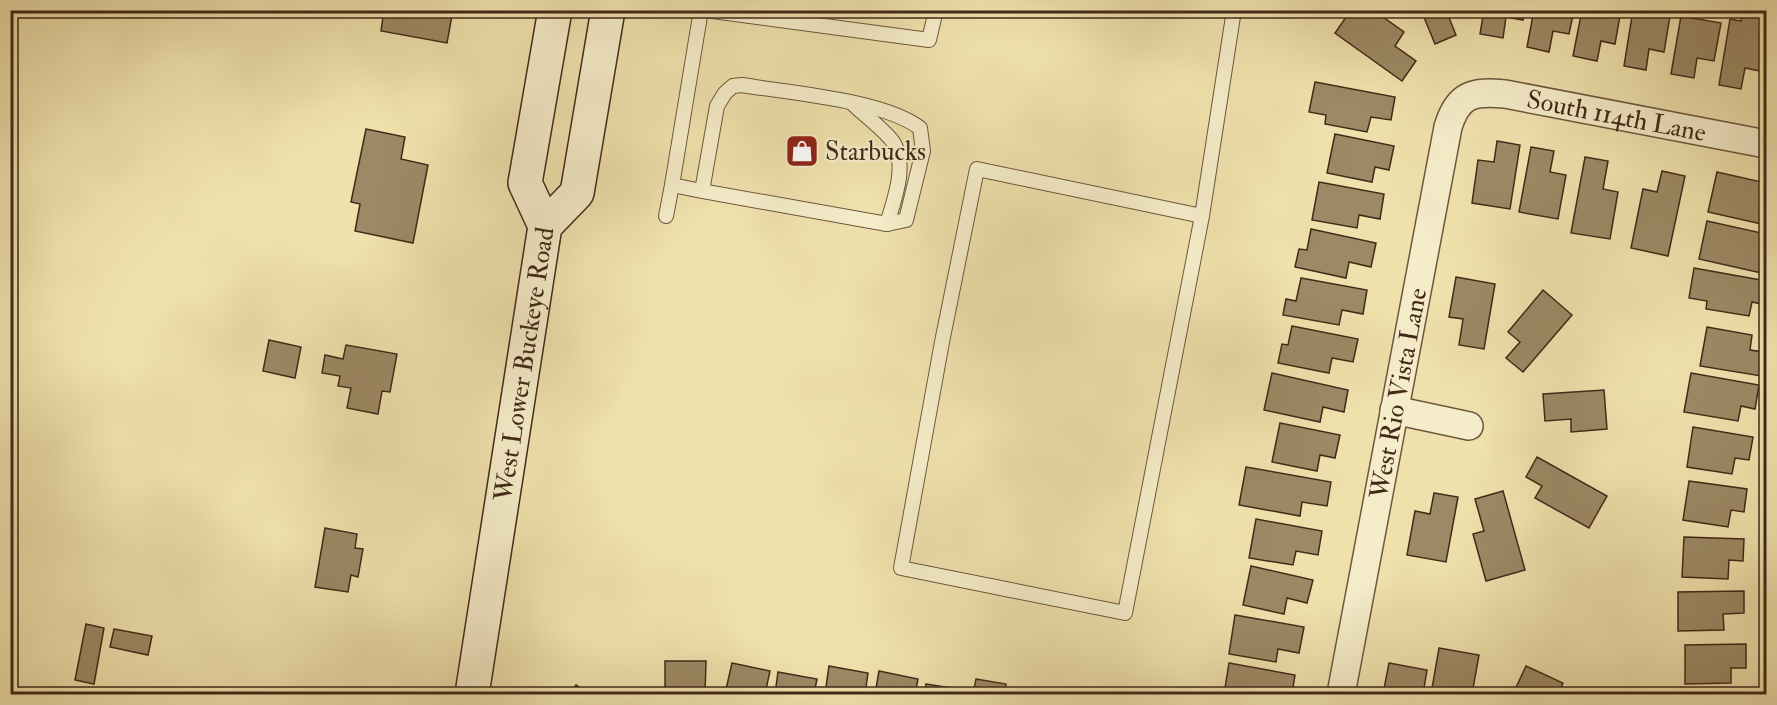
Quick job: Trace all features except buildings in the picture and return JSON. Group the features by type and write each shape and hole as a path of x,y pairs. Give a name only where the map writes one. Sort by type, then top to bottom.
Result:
{"main road":[{"path":"544,226 525,183 555,10"},
{"name":"West Lower Buckeye Road","path":"472,694 544,226 577,193 608,10"}],"street":[{"name":"South 114th Lane","path":"1467,96 1479,93 1505,94 1767,144"},
{"name":"West Rio Vista Lane","path":"1341,694 1448,128 1452,115 1467,96"},
{"path":"1394,410 1469,426"}],"lane":[{"path":"666,216 703,10 930,40 936,10"},
{"path":"1202,216 977,169 942,342 901,568 1125,613 1202,216 1234,10"},
{"path":"672,185 886,224 906,220 923,151 920,128 909,120 852,103 742,85 733,86 717,106 702,190"},
{"path":"852,103 892,140 898,153 898,184 886,224"}],"place":[{"name":"Starbucks","path":"802,151"}]}
